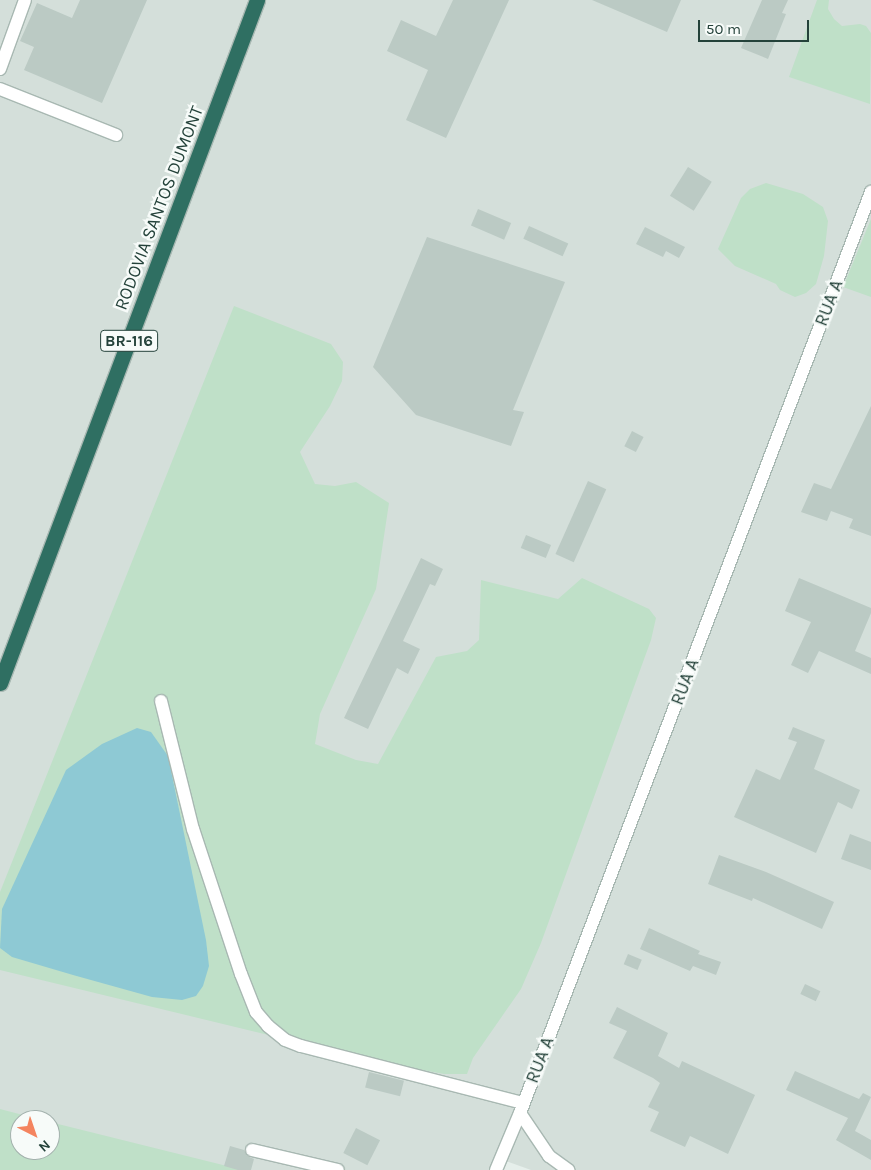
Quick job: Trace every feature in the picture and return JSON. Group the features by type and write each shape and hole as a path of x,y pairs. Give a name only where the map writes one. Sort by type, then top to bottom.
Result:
{"highway":[{"name":"RODOVIA SANTOS DUMONT","path":"0,682 257,0"}],"street":[{"path":"0,69 25,0"},
{"path":"0,89 116,135"},
{"name":"RUA A","path":"496,1170 522,1108 871,192"},
{"path":"161,701 193,829 235,956 256,1012 268,1026 285,1040 301,1046 399,1073 465,1086 522,1108 549,1156 568,1170"},
{"path":"252,1150 338,1170"}],"shaded area":[{"path":"0,0 871,0 871,1170 531,1170 500,1159 495,1170 0,1170"}],"green space":[{"path":"817,0 829,0 828,9 834,19 842,26 860,24 866,26 871,33 870,104 789,77"},
{"path":"766,183 803,194 823,207 828,221 824,256 816,284 806,293 795,297 780,290 776,284 735,266 718,249 741,198 750,189"},
{"path":"871,219 871,297 843,287"},
{"path":"234,306 331,344 343,362 342,381 330,406 300,452 315,484 335,486 356,482 389,503 376,589 320,714 315,744 356,760 378,764 436,657 467,651 479,640 481,580 558,599 582,578 649,609 656,618 651,640 541,943 521,989 473,1058 467,1074 444,1074 380,1062 0,970 0,892"},
{"path":"0,1109 10,1112 10,1160 60,1160 60,1124 243,1170 0,1170"}],"water":[{"path":"137,728 151,732 168,756 206,940 209,966 203,986 196,996 182,1000 152,997 73,975 12,957 0,948 2,909 66,770 102,744"}],"building":[{"path":"80,0 147,0 102,103 24,70 34,47 20,41 37,3 72,18"},
{"path":"453,0 509,0 446,138 406,120 428,70 387,51 401,20 436,36"},
{"path":"592,0 681,0 667,32"},
{"path":"762,0 788,0 782,13 786,14 768,59 741,48"},
{"path":"688,167 712,182 694,211 670,196"},
{"path":"478,209 511,223 504,240 471,226"},
{"path":"529,226 568,243 563,256 523,239"},
{"path":"645,227 685,247 679,258 666,251 663,257 636,244"},
{"path":"427,237 565,282 513,410 524,412 511,446 416,415 373,367"},
{"path":"871,406 871,536 849,528 853,519 831,511 827,521 801,512 814,483 831,489"},
{"path":"632,431 644,437 636,452 624,446"},
{"path":"588,481 606,489 574,562 555,554"},
{"path":"526,535 551,545 546,558 521,548"},
{"path":"421,558 443,569 435,586 430,584 403,641 420,649 408,674 397,668 368,729 344,718"},
{"path":"799,578 871,608 871,613 855,651 871,658 871,674 819,651 808,673 791,665 811,622 785,611"},
{"path":"793,727 825,740 814,769 860,790 852,809 838,802 816,853 734,817 756,769 780,780 797,742 788,739"},
{"path":"850,834 871,842 871,870 841,859"},
{"path":"719,855 766,872 834,902 822,929 753,898 752,901 708,884"},
{"path":"649,928 700,951 698,954 721,962 716,975 693,966 690,971 640,949"},
{"path":"628,954 642,960 638,970 624,964"},
{"path":"805,984 820,991 816,1001 800,994"},
{"path":"617,1007 668,1033 658,1056 679,1068 682,1061 755,1095 728,1154 690,1136 685,1147 650,1131 659,1112 648,1107 660,1083 613,1058 627,1031 609,1023"},
{"path":"795,1071 859,1099 863,1093 871,1097 855,1131 871,1140 871,1160 836,1140 848,1118 786,1090"},
{"path":"369,1072 404,1081 400,1096 365,1088"},
{"path":"356,1128 380,1140 367,1165 343,1153"},
{"path":"230,1146 244,1150 247,1156 254,1159 251,1170 238,1170 224,1166"}]}
